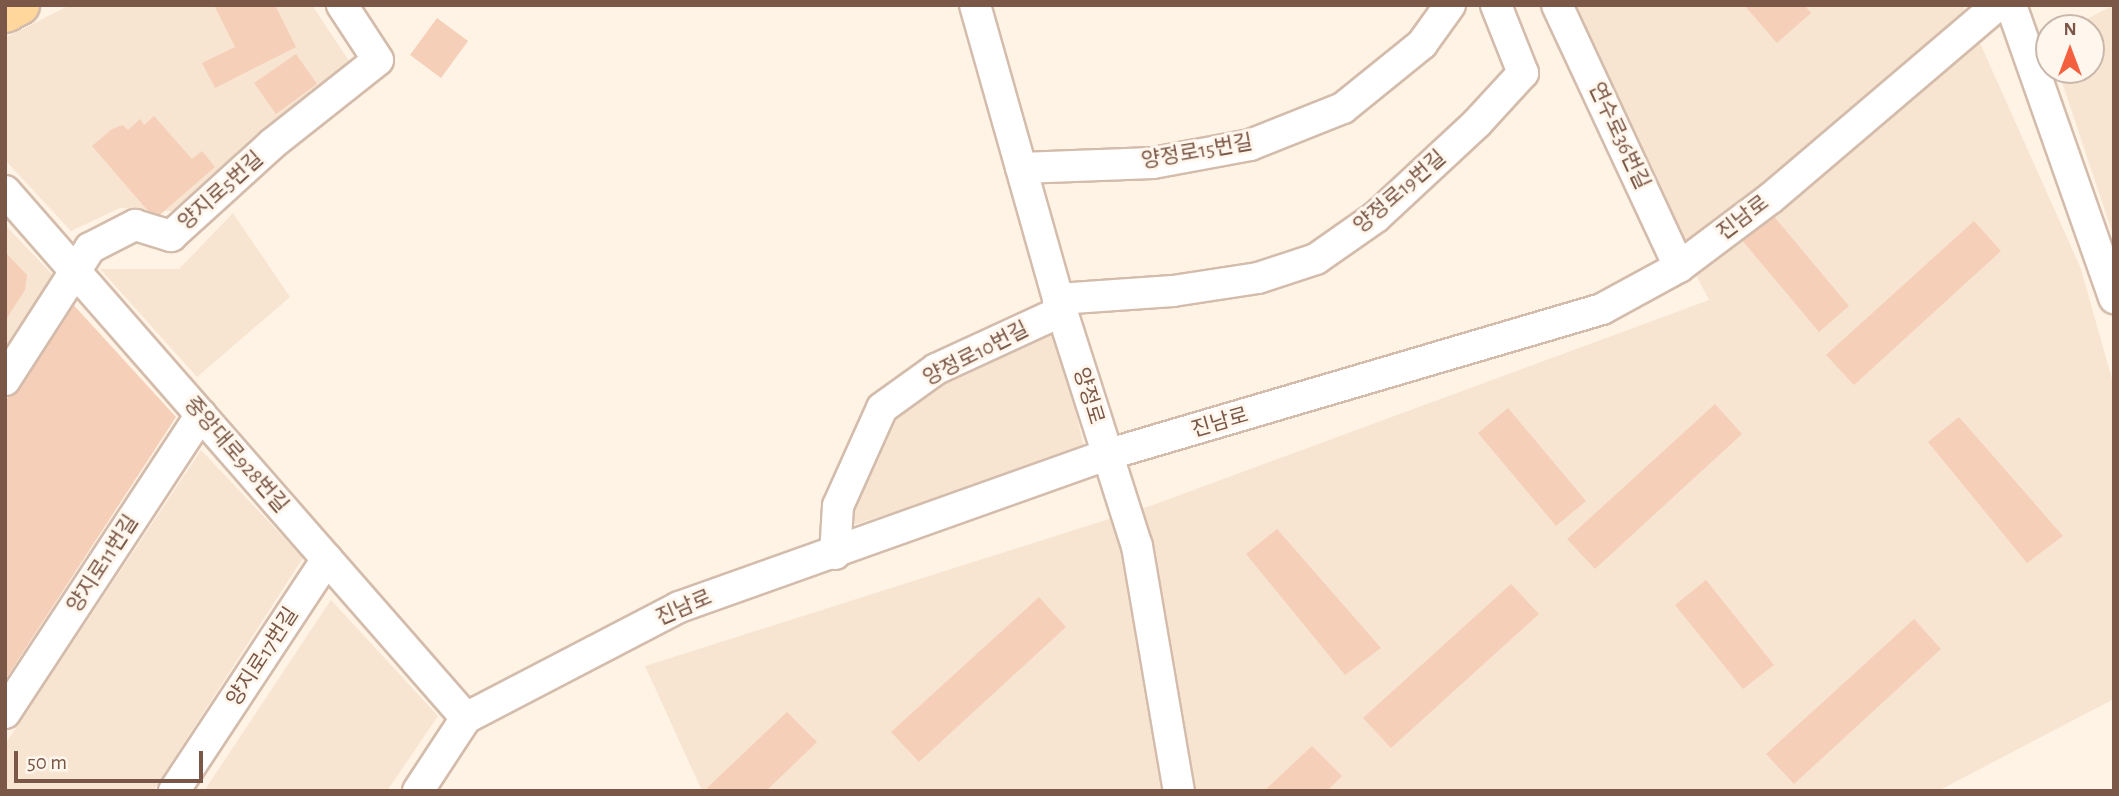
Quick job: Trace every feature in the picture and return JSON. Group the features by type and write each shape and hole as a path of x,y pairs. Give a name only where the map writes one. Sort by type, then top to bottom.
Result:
{"main road":[{"path":"5,13 20,5"}],"street":[{"name":"양지로5번길","path":"5,380 90,248 135,225 171,236 272,144 378,60 342,5"},
{"name":"양정로","path":"975,5 1060,305 1137,546 1179,791"},
{"name":"양정로15번길","path":"1021,168 1153,163 1250,145 1343,108 1422,44 1450,5"},
{"name":"양정로19번길","path":"1060,305 1258,278 1316,258 1377,217 1477,123 1523,73 1496,5"},
{"name":"연수로36번길","path":"1557,5 1679,267"},
{"name":"진남로","path":"418,791 466,718 679,607 835,554 1106,455 1602,309 1679,267 1770,198 1998,5"},
{"path":"2011,5 2114,299"},
{"name":"중앙대로928번길","path":"5,191 466,718"},
{"name":"양정로10번길","path":"835,554 838,506 882,408 936,369 1060,305"},
{"name":"양지로11번길","path":"5,713 201,415"},
{"name":"양지로17번길","path":"174,791 327,559"}],"shaded area":[{"path":"70,5 312,5 351,64 172,211 120,208 71,231 5,160 5,38"},
{"path":"1554,5 1963,5 2081,269 2114,386 2114,699 1938,791 702,791 645,666 1153,505 1709,300"},
{"path":"2114,5 2114,238 2063,84 2105,84 2105,14 2096,14"},
{"path":"233,213 290,297 197,377 100,269 179,269"},
{"path":"5,225 54,276 5,350"},
{"path":"1057,330 1085,452 850,526 882,408"},
{"path":"201,450 303,558 153,791 5,791 5,744"},
{"path":"331,600 438,716 387,791 204,791"}],"building":[{"path":"214,5 275,5 296,47 215,88 202,63 235,47"},
{"path":"1744,5 1804,5 1811,13 1777,43"},
{"path":"437,18 468,41 441,78 410,55"},
{"path":"296,54 317,84 276,114 254,83"},
{"path":"154,116 192,159 202,151 215,167 155,219 92,146 112,129 123,125 128,130 140,119 144,125"},
{"path":"1771,213 1849,306 1819,332 1741,239"},
{"path":"1974,221 2001,251 1854,385 1826,355"},
{"path":"5,252 27,275 25,290 5,321"},
{"path":"69,300 176,417 5,680 5,402"},
{"path":"1715,404 1742,434 1595,569 1567,539"},
{"path":"1508,408 1586,501 1556,526 1478,433"},
{"path":"1959,417 2063,536 2027,563 1928,442"},
{"path":"1277,529 1381,648 1345,675 1246,554"},
{"path":"1706,580 1774,665 1743,689 1675,605"},
{"path":"1511,584 1539,614 1391,748 1363,718"},
{"path":"1039,597 1066,627 919,762 891,732"},
{"path":"1914,619 1941,649 1794,784 1766,754"},
{"path":"787,712 817,742 766,791 710,791 707,788"},
{"path":"1312,746 1342,776 1327,791 1264,791"}]}
